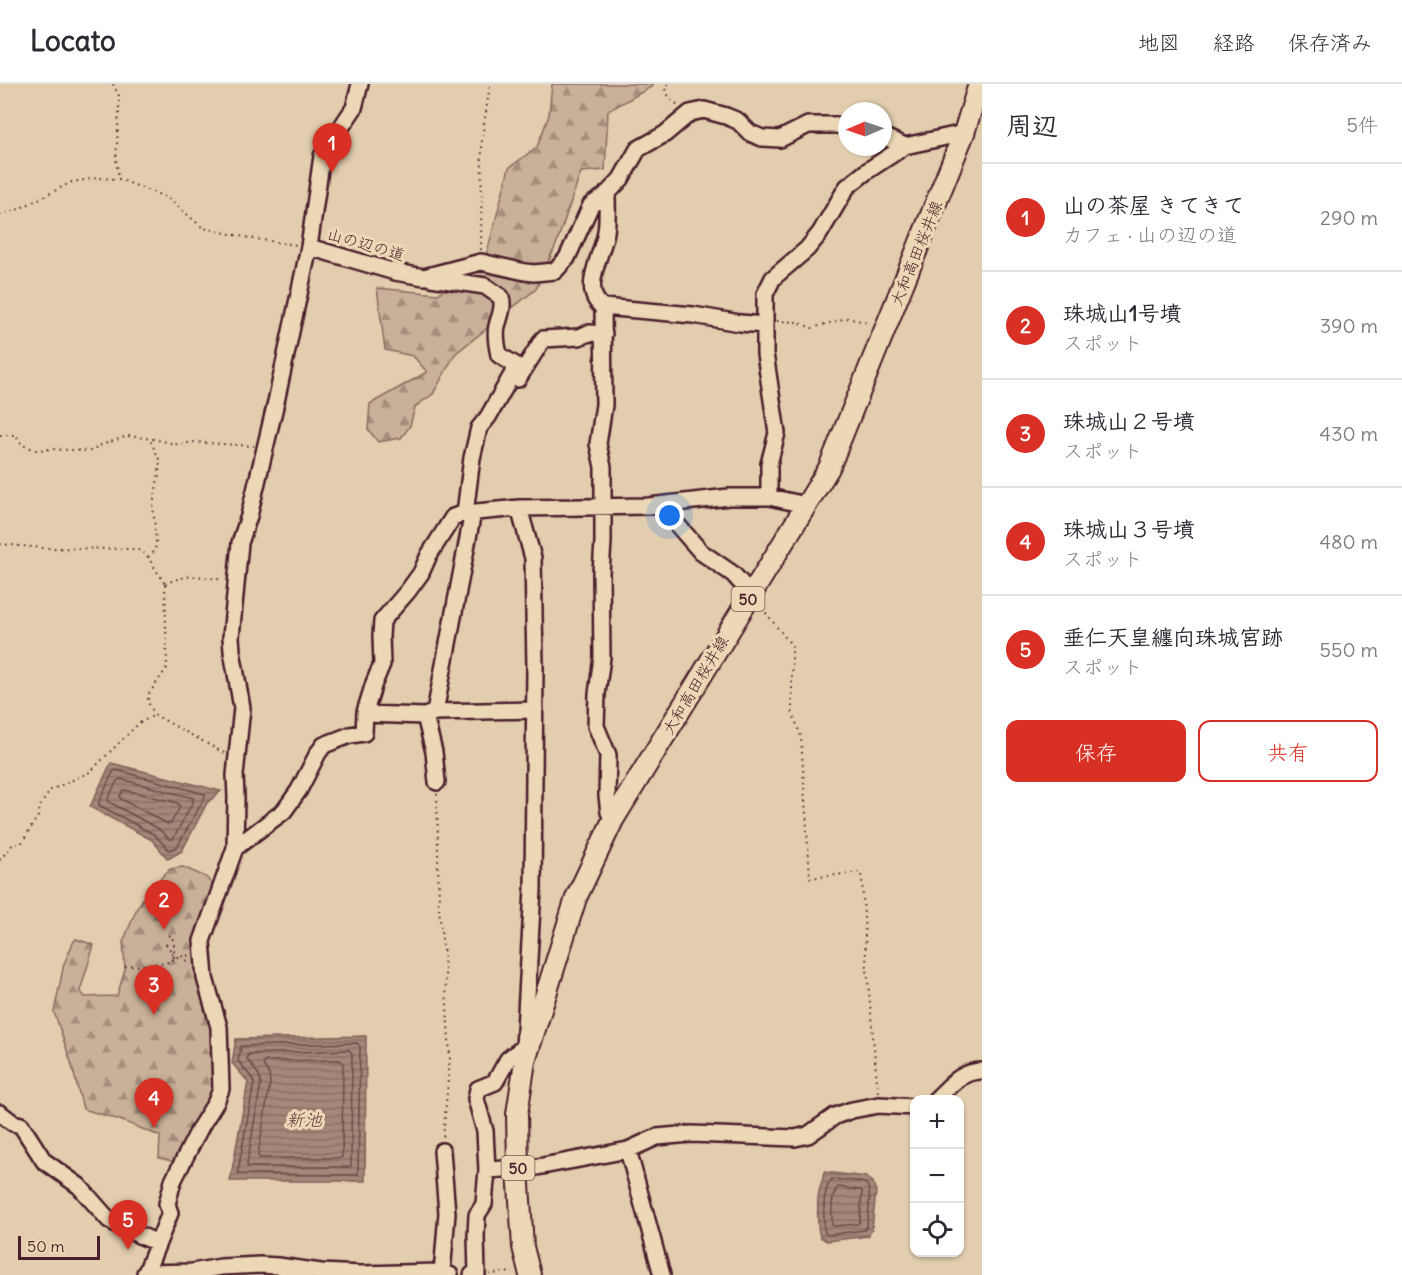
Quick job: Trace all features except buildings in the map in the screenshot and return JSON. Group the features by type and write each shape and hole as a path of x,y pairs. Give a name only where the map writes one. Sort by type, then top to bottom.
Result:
{"main road":[{"name":"大和高田桜井線","path":"529,1273 523,1247 517,1114 525,1054 576,898 613,820 829,468 964,133 979,84"}],"street":[{"path":"309,247 322,156 354,108 360,84"},
{"path":"690,113 704,110 726,116 738,122 750,133 762,138 780,139 808,125 838,125"},
{"name":"山の辺の道","path":"235,848 235,775 242,708 231,637 240,543 266,446 309,247 396,272 424,277 481,262 525,272 555,271 567,258 591,205 607,194 621,179 638,149 665,134 690,113"},
{"path":"769,497 769,464 777,433 765,354 765,294 773,278 807,249 820,233 847,187 867,171 904,146 964,133"},
{"path":"892,140 904,146"},
{"path":"607,194 606,232 594,270 593,291 596,302 603,307 693,315 740,323 765,322"},
{"path":"424,277 485,286 501,297 503,304 496,337 499,355 517,366 489,417 479,428 472,458 469,513 430,714 437,782"},
{"path":"603,307 604,405 597,444 603,467 602,657 596,726 608,755 607,796 609,812 613,820"},
{"path":"479,428 492,421 543,339 579,337 589,333 604,334"},
{"path":"442,1151 447,1213 446,1274 439,1272 361,1274 260,1265 145,1274 170,1212 167,1204 173,1181 221,1089 219,1027 206,978 202,941 235,848 284,811 299,790 324,745 350,735 364,733 365,714 382,664 382,621 421,573 429,555 453,517 469,513 519,508 660,505 729,497 769,497 806,505"},
{"path":"660,505 701,552 733,574 751,594"},
{"path":"472,1275 477,1275 477,1215 484,1204 487,1170 485,1131 476,1099 478,1089 495,1082 508,1059 525,1054 533,889 535,710 533,558 519,508"},
{"path":"365,714 535,710"},
{"path":"940,1095 963,1074 982,1071"},
{"path":"487,1170 537,1167 628,1150 657,1137 691,1134 795,1138 808,1135 835,1116 852,1110 879,1105 910,1107"},
{"path":"0,1113 13,1123 21,1125 44,1161 79,1186 109,1220 125,1230 158,1243"},
{"path":"628,1150 662,1275"}],"path":[{"path":"114,84 119,96 116,160 119,179"},
{"path":"481,262 482,139 490,84"},
{"path":"668,84 664,89 669,97 675,104 690,113"},
{"path":"0,215 19,209 72,182 97,178 119,179 168,198 203,228 309,247"},
{"path":"765,322 797,322 812,328 847,318 886,328"},
{"path":"0,435 16,435 22,445 36,450 90,451 128,436 180,445 192,442 266,446"},
{"path":"148,557 154,551 156,542 153,505 159,461 150,438"},
{"path":"0,544 43,548 136,549 146,554 165,584 167,668 148,695 148,702 155,715 224,753 227,761"},
{"path":"165,584 179,578 198,575 236,582"},
{"path":"751,594 792,646 792,711 801,737 810,878 860,872 862,878 866,957 879,1105"},
{"path":"0,860 13,844 21,844 38,816 41,804 51,790 90,772 139,723 155,715"},
{"path":"437,782 439,908 450,1057 442,1151"},
{"path":"169,936 171,935 174,942 174,959"},
{"path":"163,940 174,959"},
{"path":"124,967 169,962 181,955 187,961 189,955"},
{"path":"477,1275 529,1273"}],"green space":[{"path":"552,84 653,84 608,111 605,170 581,172 556,245 536,289 455,354 433,394 415,407 410,426 401,438 378,442 368,429 370,404 427,372 413,356 385,350 377,288 438,294 463,274 483,268 509,168 537,147 549,115"},
{"path":"183,867 206,877 214,887 198,936 212,1015 216,1081 209,1105 175,1162 159,1158 160,1136 120,1120 83,1109 71,1062 54,1012 64,964 76,939 94,945 80,991 85,997 117,996 125,970 123,942 137,908 148,891 170,869"}],"water":[{"path":"111,763 221,791 207,803 182,851 168,859 152,840 90,807"},
{"name":"新池","path":"366,1036 365,1181 230,1181 248,1082 232,1063 236,1039"},
{"path":"824,1172 866,1177 873,1182 876,1191 872,1229 868,1236 827,1241 820,1237 818,1201"}],"place":[{"name":"山の茶屋 きてきて","path":"332,173"},
{"name":"珠城山1号墳","path":"164,930"},
{"name":"珠城山２号墳","path":"154,1015"},
{"name":"珠城山３号墳","path":"154,1128"},
{"name":"垂仁天皇纏向珠城宮跡","path":"128,1250"}]}
